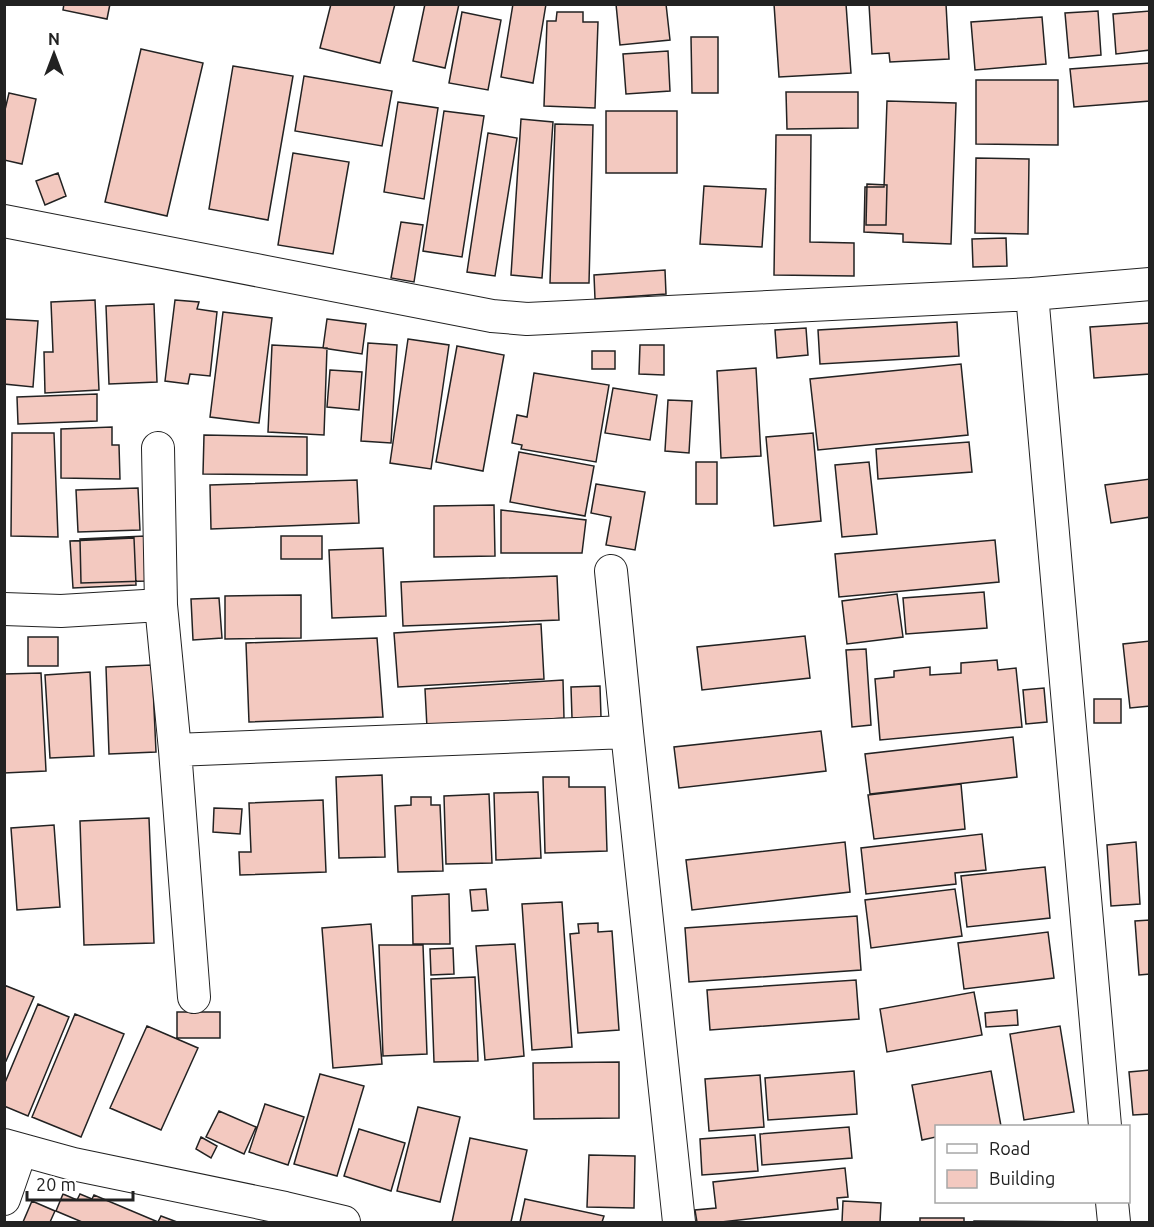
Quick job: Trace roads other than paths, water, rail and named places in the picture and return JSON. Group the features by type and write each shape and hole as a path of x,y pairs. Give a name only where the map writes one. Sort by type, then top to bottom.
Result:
{"street":[{"path":"4,221 492,316 527,319 1032,294 1149,284"},
{"path":"1032,294 1105,1125"},
{"path":"158,448 161,605 176,750 194,997"},
{"path":"611,571 679,1222"},
{"path":"4,609 61,611 161,605"},
{"path":"176,750 627,732"},
{"path":"4,1199 13,1148 283,1215 344,1222"},
{"path":"1112,1203 1114,1222"}]}
